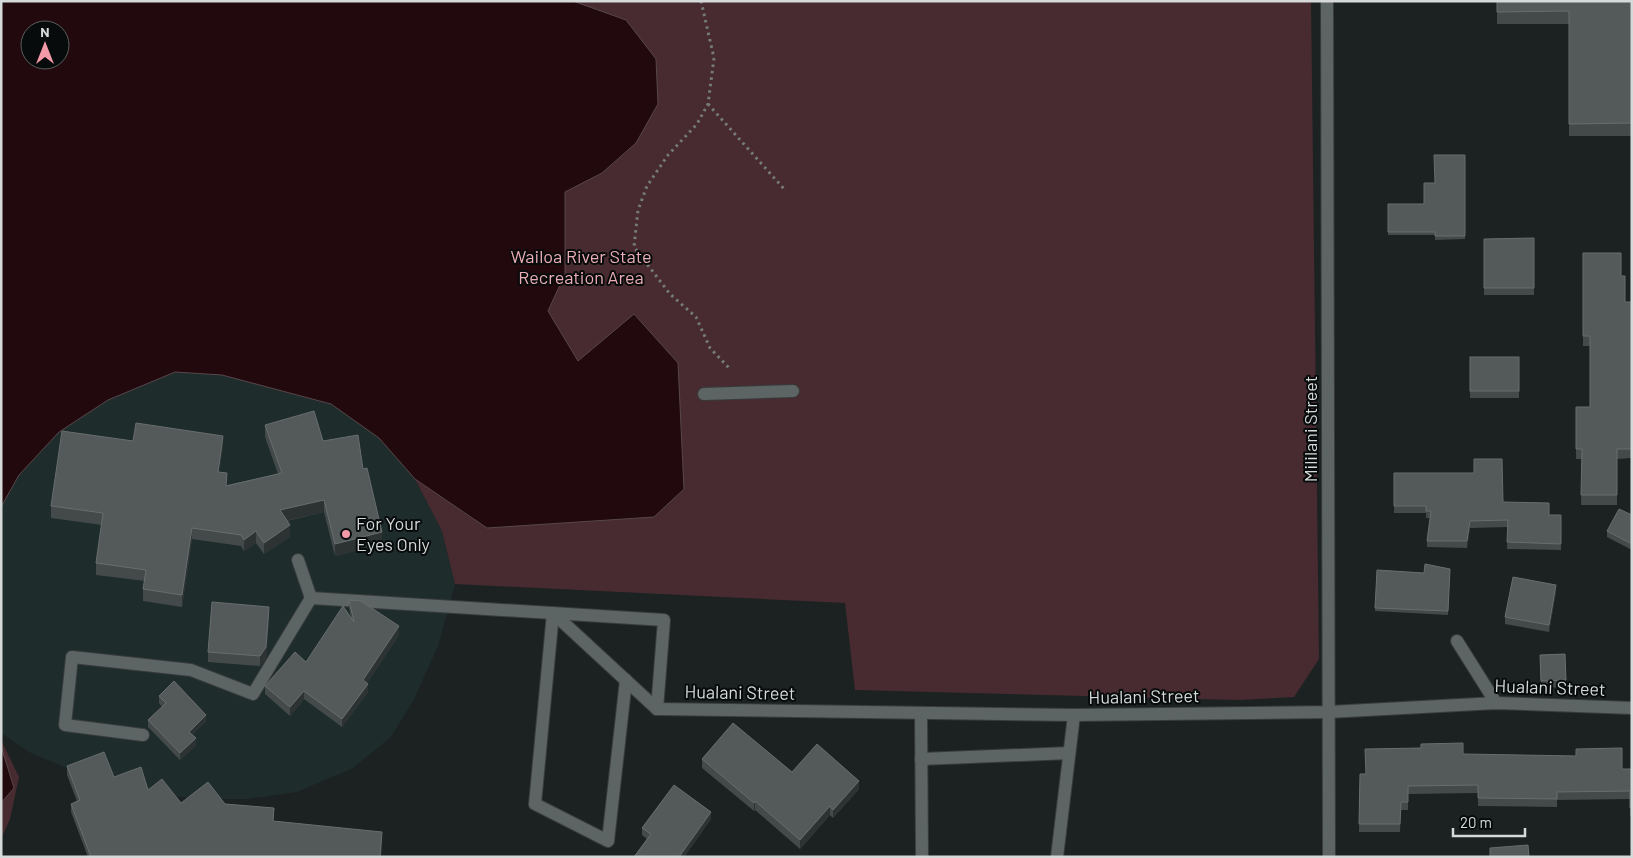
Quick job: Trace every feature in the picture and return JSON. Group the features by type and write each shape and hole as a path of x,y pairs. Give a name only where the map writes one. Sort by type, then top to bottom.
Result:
{"street":[{"name":"Mililani Street","path":"1327,1 1329,857"},
{"path":"704,394 793,391"},
{"path":"298,560 311,598"},
{"path":"311,598 664,620 657,709"},
{"path":"144,735 65,726 72,657 191,670 253,694 311,598"},
{"path":"553,613 535,804 608,842 626,680"},
{"path":"553,613 657,709"},
{"path":"1457,641 1496,703"},
{"name":"Hualani Street","path":"657,709 1074,716 1329,712 1496,703 1632,708"},
{"path":"921,713 922,857"},
{"path":"1057,857 1074,716"},
{"path":"921,759 1069,753"}],"path":[{"path":"701,1 714,58 708,104 697,124 668,155 647,186 638,210 634,247 670,294 696,317 710,348 730,369"},
{"path":"708,104 785,190"}],"shaded area":[{"name":"Wailoa River State Recreation Area","path":"1,1 573,1 626,20 656,59 658,104 636,143 602,173 565,192 565,274 548,311 578,361 634,314 678,363 684,489 654,517 487,528 415,479 379,438 331,404 222,375 175,372 108,400 59,432 19,475 1,507"},
{"path":"175,372 222,375 331,404 379,438 415,479 442,531 455,584 438,646 414,699 391,737 353,768 297,792 246,799 196,799 137,791 83,775 29,752 1,733 1,507 19,475 59,432 108,400"},
{"path":"1,746 14,788 1,803"}],"green space":[{"path":"1,1 1311,1 1319,659 1294,697 1239,700 855,690 845,603 455,584 442,531 415,479 379,438 331,404 222,375 175,372 108,400 59,432 19,475 1,507"},
{"path":"1,740 19,777 10,819 1,839"}],"building":[{"path":"1497,1 1632,1 1632,123 1569,124 1569,11 1497,12"},
{"path":"1434,155 1465,155 1465,236 1435,236 1435,232 1388,232 1388,204 1424,204 1424,183 1435,183"},
{"path":"1534,238 1534,288 1484,288 1484,239"},
{"path":"1583,253 1621,253 1621,276 1625,276 1625,302 1632,302 1632,449 1617,449 1617,495 1581,495 1582,449 1576,449 1576,407 1590,407 1590,336 1583,336"},
{"path":"1470,357 1519,357 1519,391 1470,391"},
{"path":"314,411 323,441 358,435 363,469 367,468 382,532 335,544 324,500 280,510 290,525 264,543 256,531 244,540 241,535 192,528 182,595 143,589 146,570 96,563 103,513 51,506 62,431 133,441 136,423 223,436 218,472 227,473 226,486 282,473 265,425"},
{"path":"1474,459 1502,459 1503,502 1549,503 1549,515 1561,515 1561,544 1507,542 1508,520 1470,521 1467,541 1427,541 1431,511 1426,511 1426,506 1394,506 1394,473 1474,473"},
{"path":"1619,509 1632,515 1632,544 1607,531"},
{"path":"1425,564 1450,569 1448,611 1375,608 1377,570 1424,573"},
{"path":"1513,577 1556,585 1549,625 1505,617"},
{"path":"349,600 361,601 399,626 363,680 368,684 342,719 304,691 290,707 265,686 295,652 306,662 343,606 354,622"},
{"path":"212,602 269,607 266,647 260,656 208,652"},
{"path":"1565,654 1566,680 1541,681 1540,655"},
{"path":"174,681 206,715 189,732 196,738 180,753 148,720 166,703 159,696"},
{"path":"733,723 792,772 817,744 859,781 833,810 830,806 800,840 702,759"},
{"path":"1463,743 1463,754 1576,756 1576,749 1622,748 1622,769 1632,769 1632,808 1630,808 1630,791 1557,792 1557,799 1478,798 1478,785 1408,786 1408,802 1401,802 1400,824 1359,824 1360,774 1366,774 1365,749 1421,748 1421,744"},
{"path":"104,752 114,777 141,767 148,790 162,779 181,803 208,782 225,804 274,808 273,821 382,832 380,857 91,857 71,804 80,800 67,766"},
{"path":"674,785 711,812 679,857 634,857 651,834 642,828"},
{"path":"1528,845 1529,857 1490,857 1490,848"}],"place":[{"name":"For Your Eyes Only","path":"346,534"}]}
